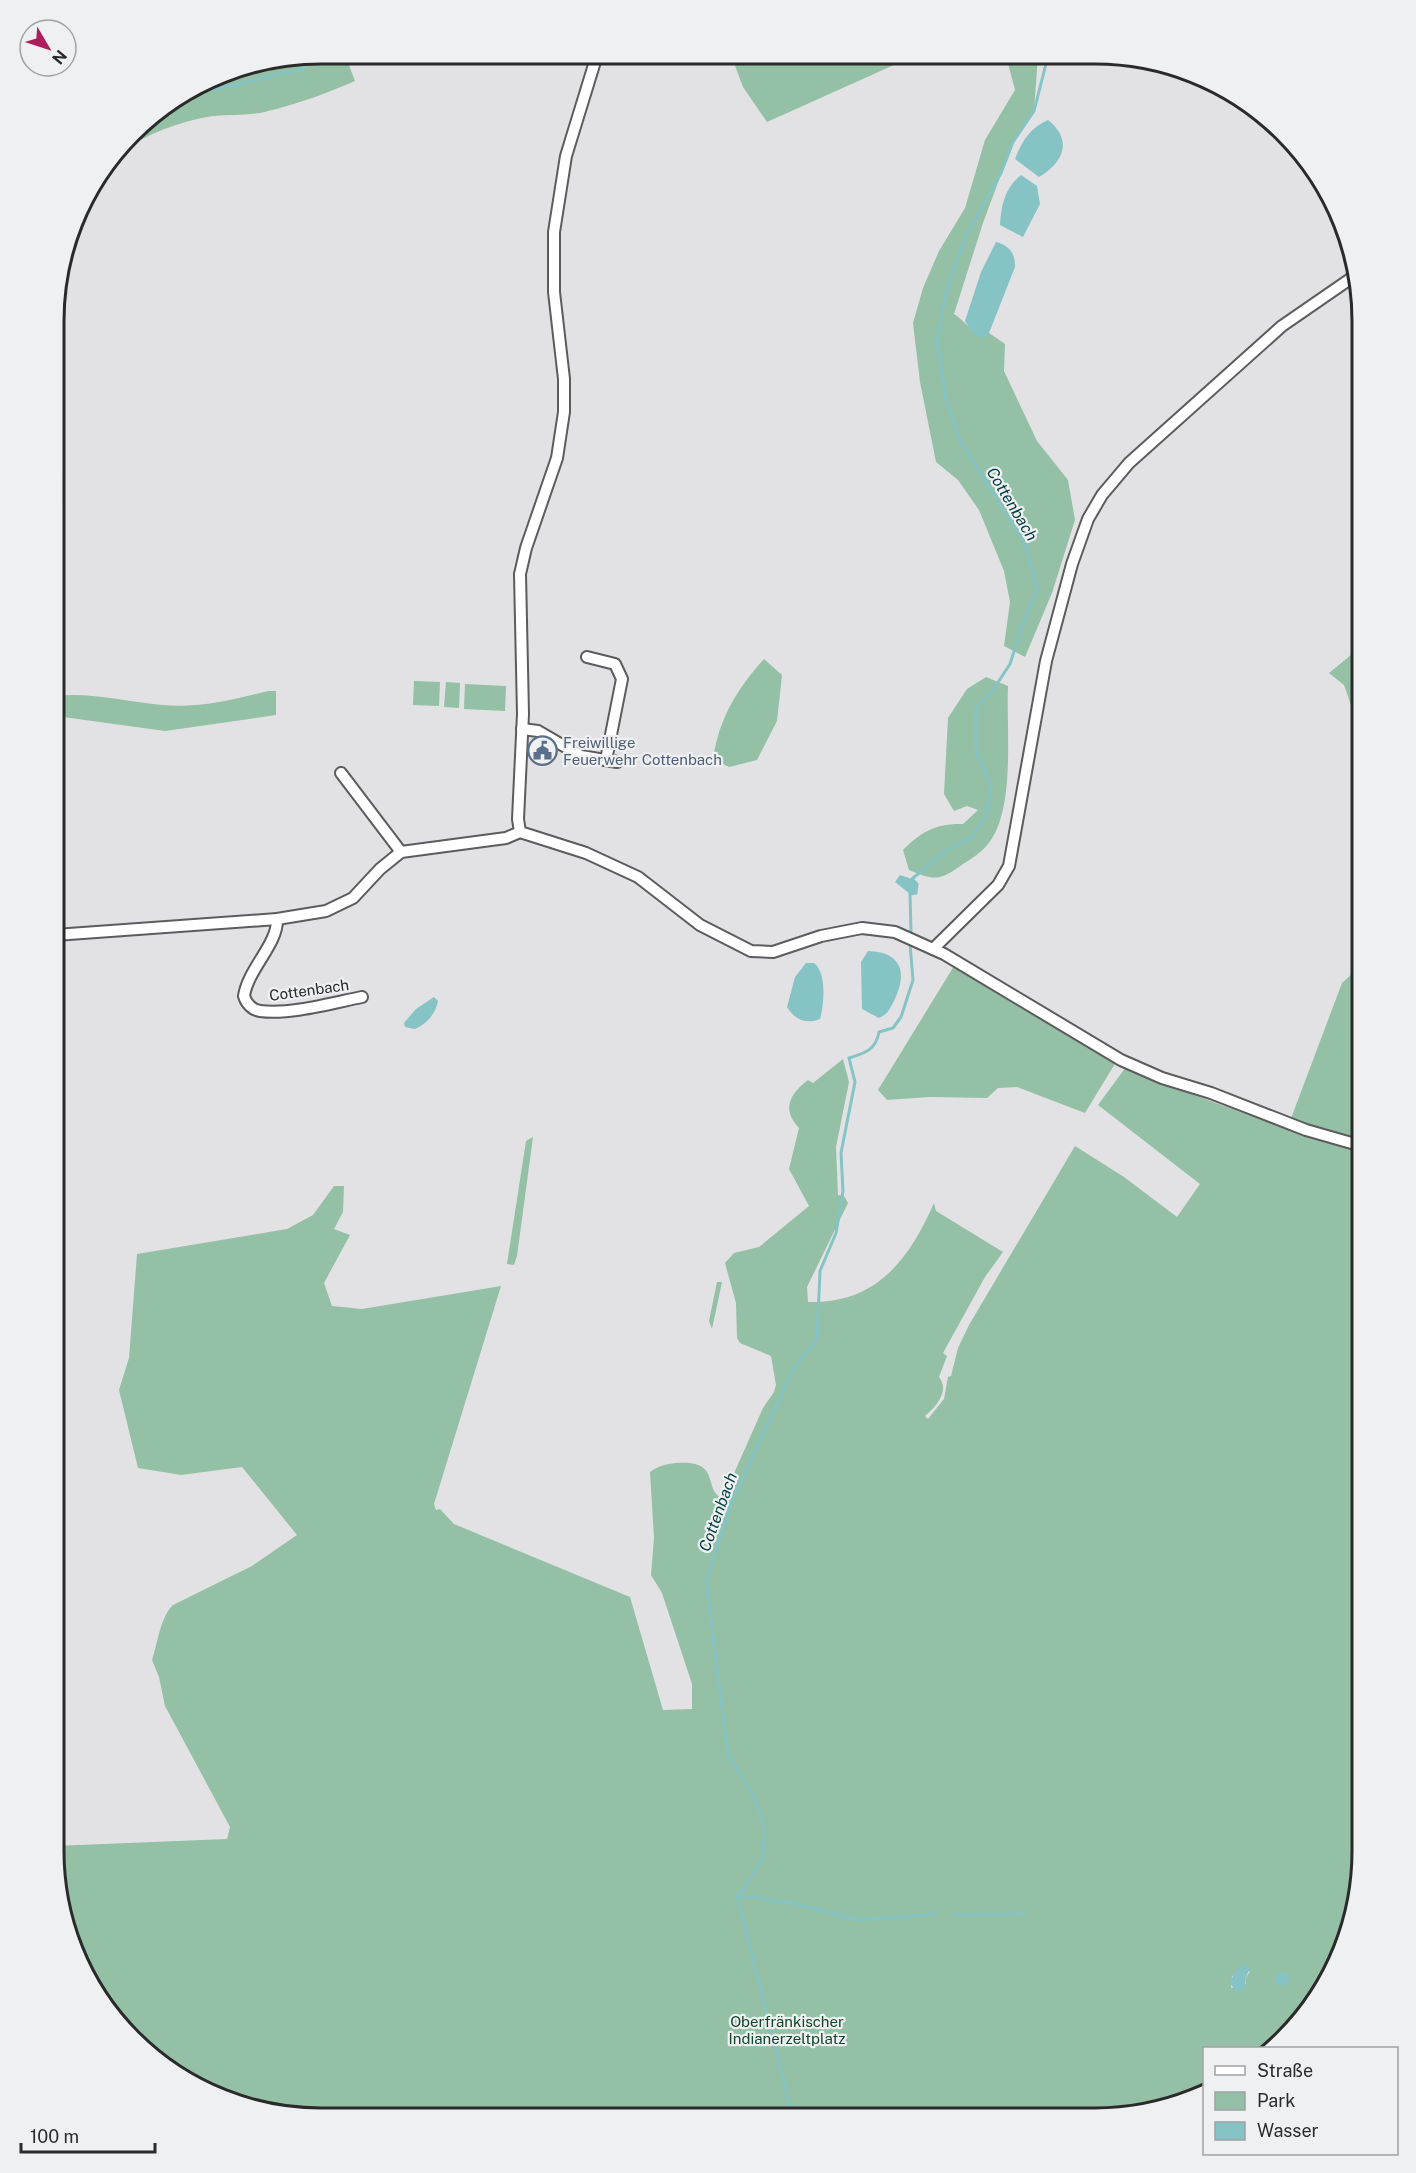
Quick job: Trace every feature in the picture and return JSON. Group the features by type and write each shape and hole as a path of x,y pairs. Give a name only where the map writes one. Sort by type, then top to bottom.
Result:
{"street":[{"path":"520,832 518,819 522,729 520,574 526,548 557,458 564,411 564,379 554,267 558,203 571,138 594,64"},
{"path":"933,949 998,885 1009,866 1046,662 1072,564 1088,519 1102,495 1129,463 1282,326 1348,280"},
{"path":"522,729 538,731 581,756 611,761 622,679 615,664 587,657"},
{"path":"341,773 401,852"},
{"path":"64,934 277,919 326,911 340,906 358,894 380,869 401,852 506,838 520,832 586,853 638,877 700,925 751,951 773,952 821,936 872,927 895,932 933,949 1121,1060 1162,1078 1211,1093 1305,1130 1352,1143"},
{"name":"Cottenbach","path":"277,919 274,933 246,985 244,996 250,1006 260,1011 302,1008 362,997"}],"green space":[{"path":"349,64 355,81 312,98 261,113 213,116 188,121 138,142 152,128 193,99 223,84 255,73 305,65"},
{"path":"734,64 896,64 767,122 743,87"},
{"path":"1008,64 1037,64 1034,111 1013,142 983,223 954,314 981,338 989,333 1005,344 1004,371 1037,441 1068,480 1075,520 1052,593 1025,657 1004,646 1010,602 1004,571 979,510 958,480 936,462 920,382 913,323 923,288 939,251 965,208 985,140 1015,90"},
{"path":"1352,654 1352,708 1344,685 1329,673"},
{"path":"764,659 782,675 777,721 757,760 729,767 713,759 720,730 738,693"},
{"path":"986,677 1008,686 1008,768 1003,811 997,829 980,853 949,874 937,878 925,876 909,870 903,850 916,838 930,830 945,825 963,824 978,810 967,806 954,811 944,794 948,718 967,689"},
{"path":"414,681 440,682 439,706 413,705"},
{"path":"446,682 460,683 459,708 444,707"},
{"path":"465,684 506,686 505,711 464,709"},
{"path":"276,691 276,715 165,731 64,717 64,695 82,695 176,706"},
{"path":"954,966 1116,1062 1085,1113 1017,1087 998,1088 987,1098 929,1097 887,1100 878,1090"},
{"name":"Oberfränkischer Indianerzeltplatz","path":"1352,974 1351,1868 1343,1918 1325,1965 1308,1994 1288,2021 1261,2047 1203,2047 1203,2084 1161,2100 1111,2108 305,2108 255,2100 223,2089 193,2074 152,2045 118,2008 99,1980 78,1934 69,1901 64,1846 227,1839 230,1827 165,1706 159,1677 152,1660 162,1623 173,1605 252,1566 297,1535 242,1467 181,1475 138,1468 119,1390 129,1358 137,1254 287,1229 313,1215 334,1186 344,1186 343,1212 334,1229 350,1235 324,1283 332,1306 362,1309 501,1286 434,1504 436,1510 440,1509 454,1524 630,1597 663,1710 692,1709 692,1684 662,1593 651,1575 654,1538 650,1472 672,1463 691,1463 700,1466 706,1470 713,1489 723,1498 763,1408 774,1392 776,1385 771,1356 740,1343 737,1338 736,1303 725,1263 734,1253 759,1247 809,1206 789,1169 799,1128 793,1121 789,1108 796,1091 808,1080 813,1083 843,1059 849,1082 836,1147 838,1195 844,1196 848,1203 807,1287 808,1302 832,1301 853,1295 871,1287 887,1275 913,1243 934,1203 936,1211 1003,1252 985,1277 943,1353 947,1356 939,1377 942,1382 942,1393 937,1403 925,1416 928,1419 944,1399 948,1377 951,1376 958,1348 969,1325 1075,1146 1124,1177 1177,1217 1200,1184 1098,1105 1126,1067 1150,1079 1287,1129 1342,983","holes":["1250,1971 1245,1979 1246,1984 1231,1988 1232,1976"]},
{"path":"533,1137 517,1256 514,1265 507,1264 526,1141"},
{"path":"717,1282 722,1282 712,1329 709,1321"}],"water":[{"path":"1048,120 1061,135 1062,150 1054,165 1039,177 1015,159 1027,136"},
{"path":"1021,175 1037,186 1040,204 1023,237 1000,225 1005,197 1011,185"},
{"path":"996,242 1011,251 1015,267 989,333 981,339 971,331 965,321 981,272"},
{"path":"900,875 912,879 917,884 916,893 910,894 895,882"},
{"path":"868,951 888,955 895,960 901,973 901,982 894,1001 886,1013 879,1018 862,1009 861,962"},
{"path":"806,963 814,963 823,981 823,1006 820,1019 815,1021 797,1018 787,1007 795,977"},
{"path":"434,997 438,1001 437,1005 427,1021 415,1029 405,1027 404,1023 416,1009"},
{"path":"1244,1964 1250,1968 1245,1979 1246,1988 1237,1993 1230,1983 1235,1971"},
{"path":"1279,1972 1285,1972 1289,1979 1285,1986 1279,1986 1275,1982 1275,1976"}],"waterway":[{"name":"Cottenbach","path":"911,931 910,894 916,893 917,884 912,879 947,850 971,838 986,816 991,786 976,750 976,707 991,693 1010,664 1037,589 1025,544 960,441 946,400 937,340 946,292 965,238 1001,173 1013,142 1034,111 1046,64"},
{"path":"209,90 303,69 305,65"},
{"name":"Cottenbach","path":"737,1895 745,1887 762,1860 765,1829 755,1799 728,1754 706,1581 732,1501 794,1368 817,1339 820,1271 836,1233 843,1191 841,1153 855,1082 849,1058 869,1050 878,1038 879,1032 893,1028 901,1017 913,980 910,944"},
{"name":"Cottenbach","path":"737,1895 790,2108"},
{"path":"737,1895 798,1904 857,1920 937,1914"},
{"path":"953,1915 1025,1914"}],"place":[{"name":"Freiwillige Feuerwehr Cottenbach","path":"542,751"}]}
